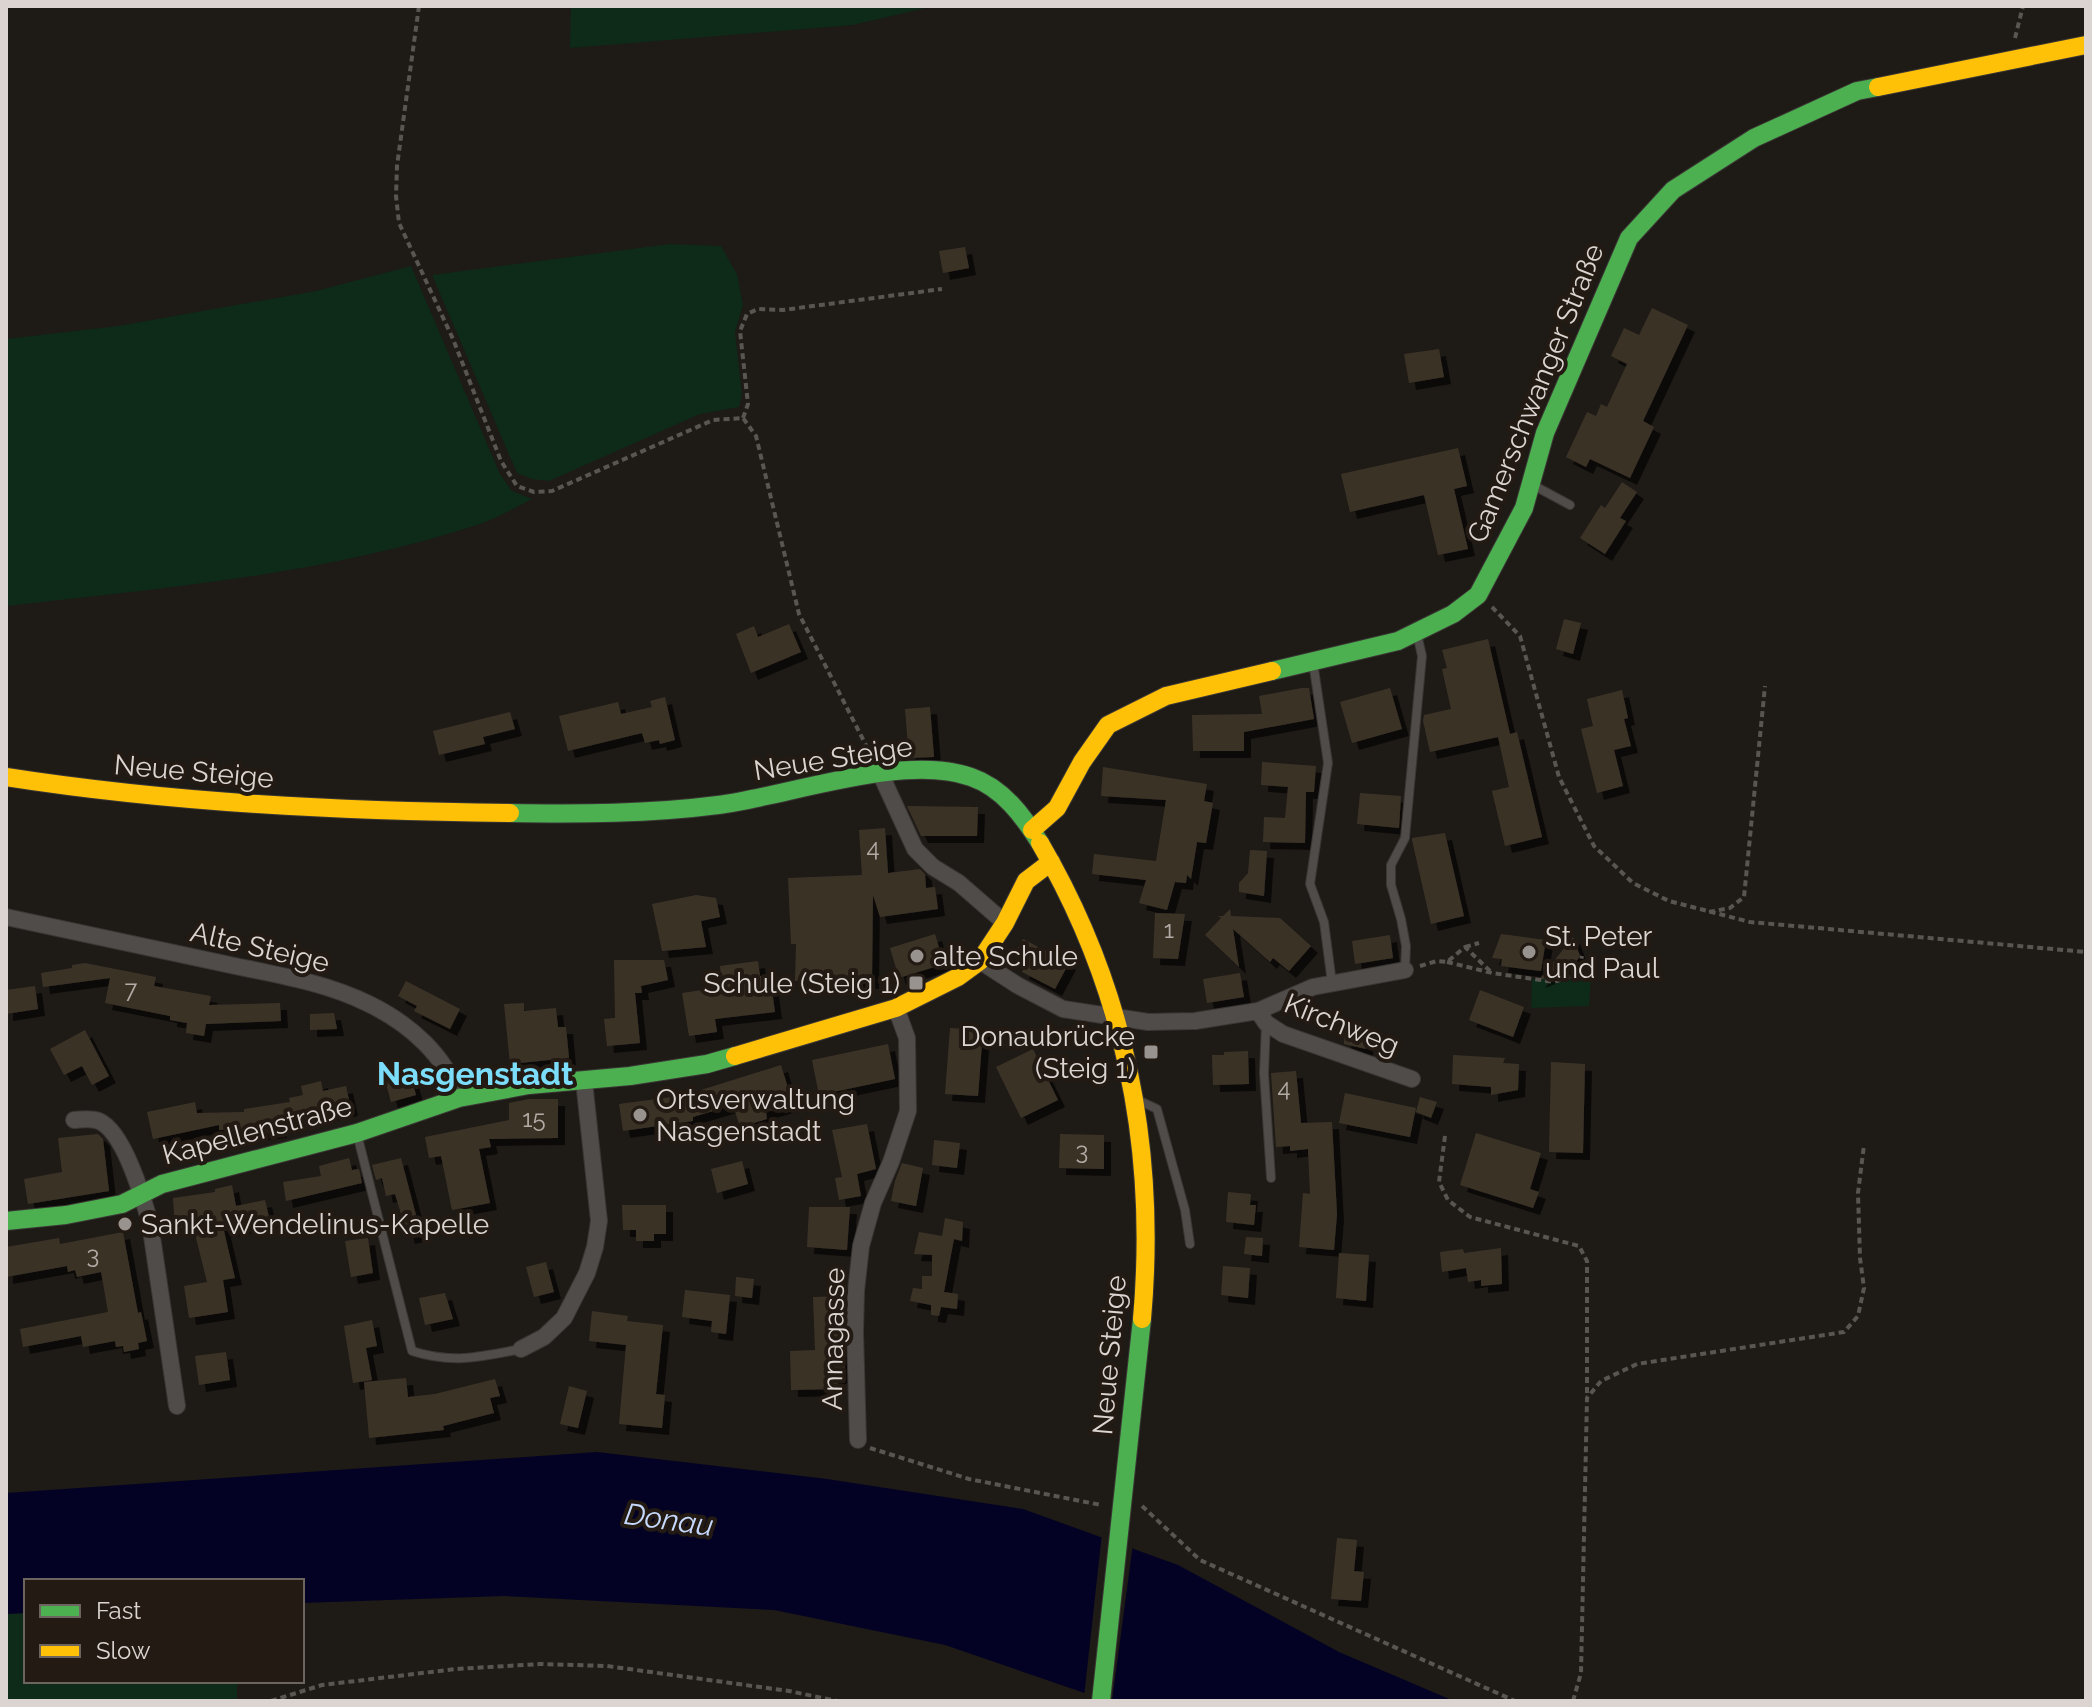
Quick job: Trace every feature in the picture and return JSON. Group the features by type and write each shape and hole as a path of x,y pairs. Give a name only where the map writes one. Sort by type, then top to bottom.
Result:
{"street":[{"name":"Gamerschwanger Straße","path":"1032,830 1057,808 1082,762 1108,725 1166,696 1398,641 1453,614 1478,595 1524,508 1545,433 1615,266 1629,238 1673,190 1754,138 1857,91 2086,45"},
{"name":"Neue Steige","path":"6,777 124,795 289,807 555,814 656,811 733,803 881,775 943,771 974,777 999,792 1032,830 1051,862 1075,907 1101,972 1116,1018 1134,1098 1146,1186 1146,1265 1101,1701"},
{"path":"881,775 915,849 933,867 959,883 1005,923"},
{"name":"Kapellenstraße","path":"6,1221 66,1215 122,1204 162,1184 357,1133 459,1098 529,1085 584,1081 707,1064 896,1008 958,977 980,961 1005,923 1026,881 1051,862"},
{"name":"Alte Steige","path":"6,917 313,983 368,1003 399,1022 442,1060 453,1078 459,1098"},
{"path":"980,961 1063,1009 1116,1018"},
{"name":"Kirchweg","path":"1116,1018 1148,1022 1262,1017 1313,987 1413,968"},
{"name":"Annagasse","path":"858,1440 855,1327 861,1246 873,1203 908,1111 907,1038 896,1008"},
{"name":"Kirchweg","path":"1262,1017 1283,1034 1412,1079"},
{"path":"521,1349 544,1337 564,1318 587,1273 595,1247 599,1221 584,1081"},
{"path":"74,1120 90,1118 102,1122 109,1129 121,1146 141,1193 150,1223 177,1406"}],"lane":[{"path":"1531,484 1570,505"},
{"path":"1413,968 1391,885 1391,865 1405,838 1409,803 1422,656 1417,633"},
{"path":"1312,662 1328,763 1310,884 1324,922 1332,984"},
{"path":"1262,1017 1271,1178"},
{"path":"1134,1098 1157,1109 1185,1210 1190,1244"},
{"path":"357,1133 412,1351 432,1357 465,1360 521,1349"}],"path":[{"path":"419,6 397,166 399,223 453,339 501,461 517,486 534,492 552,491 713,420 743,418"},
{"path":"2010,60 2023,6"},
{"path":"743,418 748,404 740,331 747,314 758,309 783,310 942,289"},
{"path":"743,418 756,436 799,614 881,775"},
{"path":"1478,595 1520,636 1559,777 1594,846 1633,883 1669,901 1750,922 2086,952"},
{"path":"1707,912 1730,908 1744,897 1765,686"},
{"path":"1447,962 1465,947 1479,943"},
{"path":"1465,947 1492,973"},
{"path":"1413,968 1437,961 1554,982 1578,974 1582,956"},
{"path":"1445,1136 1439,1182 1448,1200 1470,1217 1579,1246 1587,1261 1581,1673 1573,1701"},
{"path":"1587,1398 1601,1381 1637,1364 1844,1332 1858,1316 1864,1288 1858,1193 1864,1145"},
{"path":"858,1440 874,1451 969,1479 1101,1505"},
{"path":"1124,1489 1200,1560 1515,1701"},
{"path":"271,1701 322,1685 456,1669 540,1664 607,1666 789,1691 837,1701"}],"green space":[{"path":"571,6 934,6 853,25 570,48"},
{"path":"670,244 721,246 737,274 743,305 735,332 742,395 739,407 700,414 549,481 517,473 432,275"},
{"path":"411,266 500,474 512,491 532,499 477,525 361,556 243,578 6,606 6,339 118,326 316,291"},
{"path":"1591,977 1589,1006 1531,1008 1532,979"},
{"path":"24,1613 24,1683 239,1683 237,1701 6,1701 6,1614"}],"water":[{"name":"Donau","path":"597,1452 827,1479 1023,1509 1178,1565 1339,1652 1454,1701 1108,1701 945,1645 774,1610 504,1596 304,1603 304,1579 24,1579 24,1613 6,1614 6,1493"}],"pier":[{"path":"1102,1533 1133,1544 1112,1701 1084,1697"}],"building":[{"path":"965,247 969,268 943,273 939,251"},
{"path":"1652,308 1688,325 1643,421 1654,427 1630,478 1590,459 1586,467 1566,457 1587,412 1596,416 1601,404 1607,407 1627,364 1611,356 1624,328 1639,335"},
{"path":"1439,349 1444,377 1409,383 1404,354"},
{"path":"1458,448 1467,486 1454,489 1468,549 1438,555 1424,495 1350,512 1341,474"},
{"path":"1622,482 1637,492 1620,518 1626,521 1605,554 1580,538 1601,505 1605,508"},
{"path":"1564,619 1581,623 1573,654 1556,649"},
{"path":"789,624 801,652 751,673 736,634 754,626 758,637"},
{"path":"1488,639 1510,734 1517,732 1542,837 1505,846 1492,791 1509,787 1498,737 1430,752 1423,721 1424,715 1451,709 1442,669 1447,668 1442,650"},
{"path":"1309,688 1314,719 1244,732 1244,751 1193,751 1192,715 1262,714 1259,696"},
{"path":"1390,688 1402,729 1352,743 1340,702"},
{"path":"1622,690 1628,718 1624,719 1631,746 1614,750 1623,786 1597,793 1581,729 1593,726 1587,699"},
{"path":"665,697 675,740 660,744 659,740 645,743 642,733 568,751 559,716 618,702 621,714 652,707 650,701"},
{"path":"930,707 934,757 909,758 905,709"},
{"path":"510,712 515,729 483,737 485,744 439,755 433,731"},
{"path":"1262,762 1316,766 1314,792 1306,792 1305,843 1263,842 1264,817 1285,818 1288,787 1261,785"},
{"path":"1103,767 1207,784 1204,801 1213,803 1206,843 1197,842 1191,879 1187,875 1186,883 1175,882 1167,910 1139,903 1146,880 1092,874 1094,854 1156,861 1166,800 1101,796"},
{"path":"1360,793 1401,796 1399,828 1357,824"},
{"path":"907,806 978,807 977,836 921,836"},
{"path":"885,828 888,873 920,869 925,874 926,888 935,887 938,909 880,917 873,895 872,982 795,981 796,944 791,944 788,878 862,875 859,830"},
{"path":"1445,833 1464,916 1431,924 1412,838"},
{"path":"1250,850 1267,851 1264,896 1239,892 1239,883 1248,873"},
{"path":"696,895 716,898 720,917 701,921 706,947 662,951 652,904"},
{"path":"1230,909 1231,916 1280,918 1311,946 1289,971 1273,958 1270,962 1233,929 1239,967 1205,935 1221,918 1218,916 1223,916"},
{"path":"1155,913 1185,914 1178,959 1153,958"},
{"name":"alte Schule","path":"935,934 944,964 899,978 890,948"},
{"path":"1501,934 1546,940 1541,971 1501,966 1502,959 1492,958"},
{"path":"1390,935 1393,958 1355,964 1352,941"},
{"path":"1573,937 1580,956 1572,968 1538,981"},
{"path":"1023,939 1069,963 1055,989 1022,972 1027,962 1014,955"},
{"path":"614,960 664,960 668,980 641,986 642,993 635,993 640,1043 607,1046 604,1019 615,1018"},
{"path":"758,961 760,976 770,975 775,1012 715,1019 717,1032 689,1036 682,993 722,987 720,966"},
{"path":"85,963 156,977 154,986 211,996 209,1005 280,1003 281,1021 206,1024 204,1036 186,1033 187,1023 170,1020 170,1016 105,1003 110,978 43,987 41,973"},
{"path":"1240,973 1244,997 1207,1003 1203,979"},
{"path":"406,981 460,1009 450,1029 414,1011 417,1006 398,996"},
{"path":"35,986 38,1009 6,1014 6,990"},
{"path":"1480,990 1524,1007 1513,1037 1469,1020"},
{"path":"524,1003 524,1011 556,1008 558,1027 566,1027 569,1058 510,1064 504,1004"},
{"path":"334,1013 337,1029 310,1030 310,1014"},
{"path":"1345,1025 1367,1027 1366,1049 1344,1044"},
{"path":"950,1028 983,1030 978,1096 945,1094"},
{"path":"85,1030 109,1076 92,1085 82,1066 64,1075 50,1049"},
{"path":"888,1044 895,1079 819,1095 812,1060"},
{"path":"1033,1049 1058,1100 1021,1118 996,1067"},
{"path":"1248,1051 1249,1084 1213,1085 1212,1055"},
{"path":"1453,1055 1505,1058 1503,1063 1519,1064 1518,1090 1491,1095 1491,1087 1452,1084"},
{"path":"1551,1062 1585,1064 1583,1153 1549,1152"},
{"path":"781,1065 793,1104 766,1112 767,1119 740,1127 733,1105 693,1117 693,1121 623,1131 619,1104 702,1093 701,1090"},
{"path":"1296,1071 1301,1123 1332,1122 1337,1214 1334,1250 1299,1247 1303,1193 1310,1194 1308,1149 1290,1151 1290,1146 1276,1147 1271,1073"},
{"path":"410,1072 416,1095 391,1102 385,1080"},
{"path":"321,1081 323,1091 346,1086 351,1109 279,1125 280,1131 247,1135 247,1129 219,1130 219,1125 153,1139 147,1112 195,1102 197,1113 244,1112 244,1109 290,1102 289,1098 303,1095 301,1086"},
{"path":"1345,1093 1416,1108 1410,1137 1339,1123"},
{"path":"1420,1097 1437,1102 1431,1118 1416,1112"},
{"path":"558,1099 558,1138 489,1139 491,1147 479,1149 490,1203 452,1210 441,1156 429,1158 425,1137 509,1120 509,1103"},
{"path":"867,1124 876,1169 857,1174 861,1196 839,1200 835,1178 842,1177 832,1130"},
{"path":"1476,1133 1541,1153 1530,1189 1539,1192 1533,1208 1460,1185"},
{"path":"98,1134 103,1139 109,1191 28,1204 24,1179 62,1172 58,1138"},
{"path":"1060,1134 1104,1135 1104,1169 1059,1168"},
{"path":"934,1140 960,1143 957,1168 932,1165"},
{"path":"349,1158 352,1170 359,1169 362,1183 286,1201 283,1182 321,1176 319,1166"},
{"path":"401,1158 421,1234 408,1237 395,1194 386,1196 382,1178 376,1180 372,1165"},
{"path":"742,1161 748,1184 717,1193 711,1169"},
{"path":"902,1163 923,1168 916,1206 891,1201"},
{"path":"232,1185 236,1206 265,1200 270,1221 224,1231 235,1278 223,1280 228,1312 189,1318 184,1286 207,1282 193,1226 175,1228 173,1198 215,1192 215,1189"},
{"path":"1228,1192 1251,1194 1250,1205 1256,1205 1254,1225 1226,1222"},
{"path":"622,1205 666,1205 666,1234 654,1234 654,1241 636,1241 636,1230 623,1230"},
{"path":"809,1207 850,1207 847,1250 807,1247"},
{"path":"945,1218 963,1222 962,1241 954,1239 944,1292 958,1294 957,1309 941,1307 939,1316 931,1315 931,1305 910,1301 913,1288 922,1289 922,1276 932,1276 932,1255 914,1254 919,1232 942,1236"},
{"path":"123,1232 138,1313 141,1312 147,1341 138,1343 139,1349 124,1352 123,1346 116,1347 115,1341 83,1347 81,1336 23,1347 20,1329 108,1312 101,1272 77,1277 75,1270 68,1272 67,1266 6,1277 6,1247 59,1238 60,1244"},
{"path":"1246,1237 1263,1238 1262,1256 1244,1254"},
{"path":"368,1238 373,1273 351,1277 345,1241"},
{"path":"1501,1248 1502,1284 1481,1286 1481,1280 1468,1282 1466,1268 1442,1272 1440,1252 1463,1249 1464,1253"},
{"path":"1339,1253 1369,1255 1366,1301 1336,1298"},
{"path":"546,1262 554,1292 534,1297 526,1267"},
{"path":"1223,1266 1250,1268 1248,1298 1221,1295"},
{"path":"736,1277 754,1279 752,1298 735,1296"},
{"path":"685,1290 730,1295 726,1334 711,1332 712,1321 682,1317"},
{"path":"445,1293 453,1319 425,1325 419,1298"},
{"path":"845,1296 845,1376 838,1377 838,1389 791,1390 790,1351 815,1350 813,1297"},
{"path":"592,1311 628,1316 627,1321 663,1325 656,1394 665,1395 662,1428 619,1424 626,1345 589,1341"},
{"path":"372,1320 377,1346 366,1348 372,1380 353,1383 344,1326"},
{"path":"226,1352 230,1380 199,1385 195,1356"},
{"path":"406,1378 408,1397 435,1394 495,1379 500,1396 490,1398 494,1413 443,1426 444,1430 369,1438 364,1382"},
{"path":"569,1386 587,1391 578,1428 560,1424"},
{"path":"1337,1538 1357,1540 1354,1571 1364,1572 1361,1601 1331,1599"}],"traffic: fast":[{"path":"1272,671 1398,641 1453,614 1478,595 1524,508 1545,433 1629,238 1673,190 1754,138 1857,91 1878,87"},
{"path":"510,813 614,813 692,808 880,773 944,771 971,777 993,788 1019,813 1040,843"},
{"path":"6,1221 66,1215 122,1204 162,1184 357,1133 459,1098 529,1085 630,1076 707,1064 735,1056"},
{"path":"1101,1701 1142,1319"}],"traffic: slow":[{"path":"1878,87 2086,45"},
{"path":"1032,830 1057,808 1082,762 1108,725 1166,696 1272,671"},
{"path":"6,777 131,793 257,804 510,813"},
{"path":"1040,843 1070,899 1094,956 1114,1014 1129,1073 1139,1133 1144,1194 1142,1319"},
{"path":"735,1056 896,1008 958,977 980,961 1005,923 1026,881 1051,862"}],"place":[{"name":"St. Peter und Paul","path":"1529,952"},
{"name":"alte Schule","path":"917,956"},
{"name":"Schule (Steig 1)","path":"916,983"},
{"name":"Donaubrücke (Steig 1)","path":"1151,1052"},
{"name":"Ortsverwaltung Nasgenstadt","path":"640,1115"},
{"name":"Sankt-Wendelinus-Kapelle","path":"125,1224"}],"district":[{"name":"Nasgenstadt","path":"475,1074"}]}
